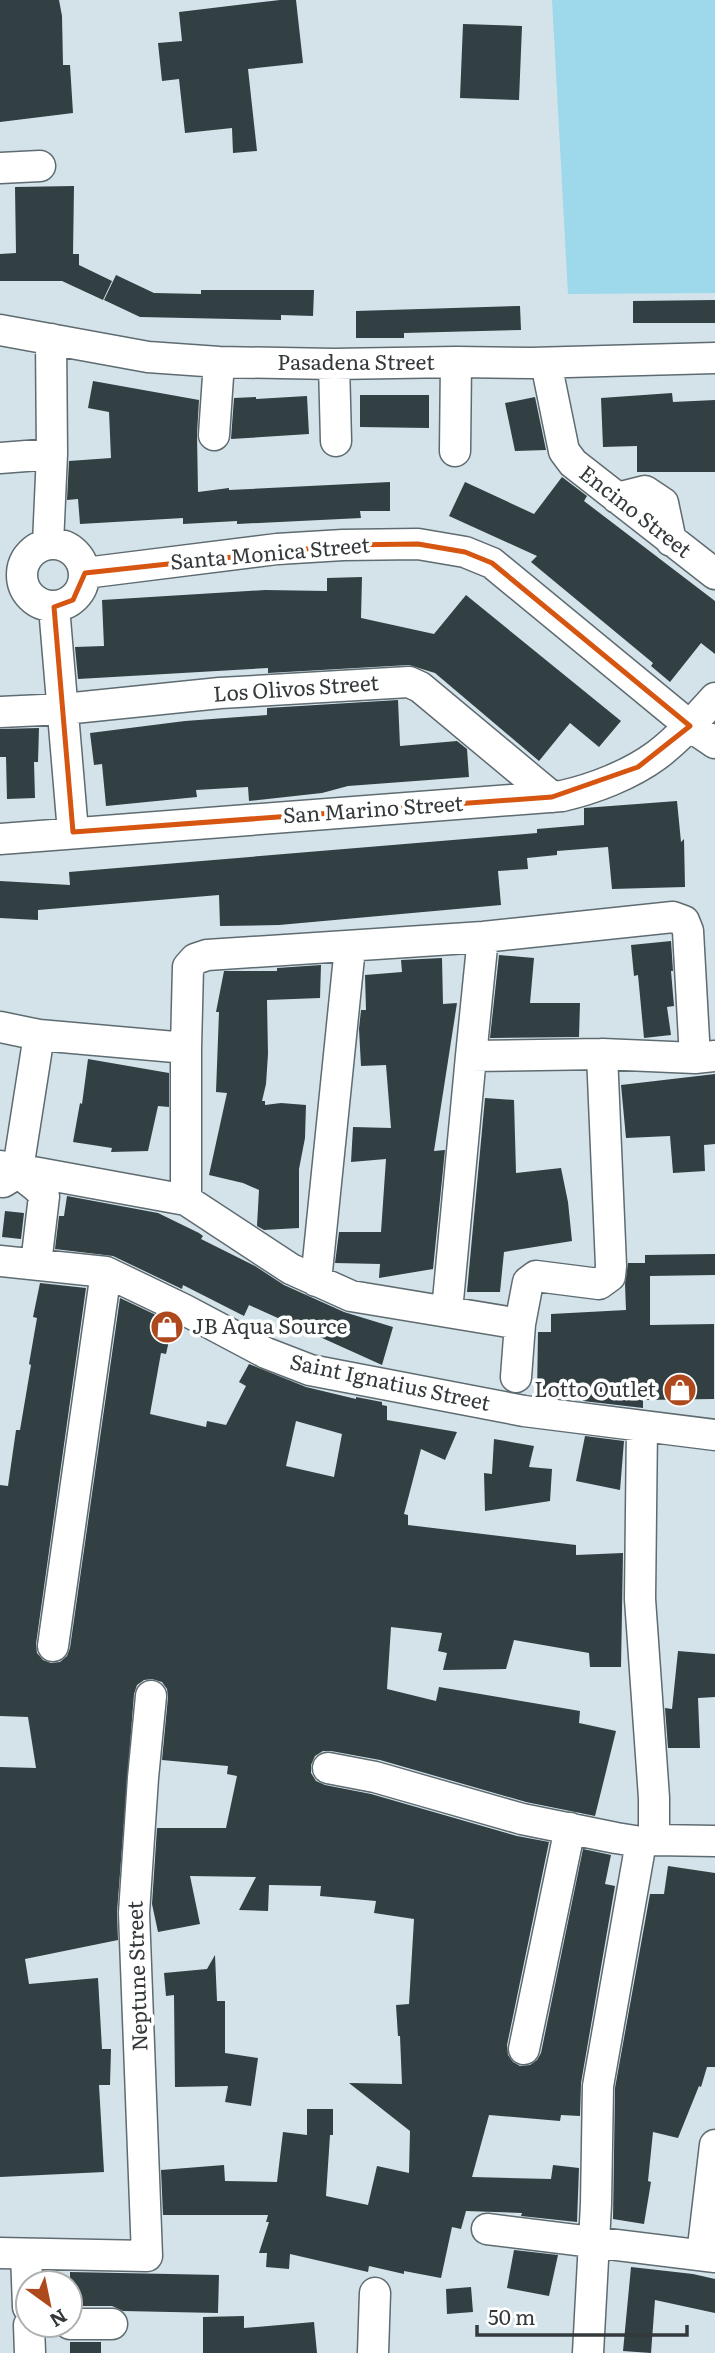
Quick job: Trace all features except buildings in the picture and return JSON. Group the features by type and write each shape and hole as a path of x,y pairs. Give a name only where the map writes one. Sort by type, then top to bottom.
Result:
{"street":[{"path":"0,168 40,166"},
{"name":"Pasadena Street","path":"0,330 100,350 148,357 219,362 546,363 715,358"},
{"path":"48,544 52,454 51,339"},
{"path":"214,435 219,362"},
{"path":"455,451 456,362"},
{"name":"Encino Street","path":"546,363 564,451 573,463 715,574"},
{"path":"334,364 336,441"},
{"path":"0,458 52,454"},
{"path":"48,544 61,545 78,555 85,573 83,584 73,600 54,607 43,606 11,585 31,552 48,544"},
{"name":"Santa Monica Street","path":"85,573 277,549 343,545 418,544 465,552 492,563 690,726 715,743"},
{"path":"54,607 73,832"},
{"name":"Los Olivos Street","path":"0,712 64,709 220,693 410,682 421,687 552,797"},
{"name":"San Marino Street","path":"0,839 552,797 575,793 657,755 690,726 715,698"},
{"path":"186,1200 188,967 195,958 207,955 482,937 673,917 684,921 688,931 705,1057 602,1054 471,1056"},
{"path":"447,1311 482,937"},
{"path":"316,1280 350,947"},
{"path":"0,1027 38,1035 186,1048"},
{"path":"6,1173 38,1035"},
{"path":"516,1377 520,1324 527,1282 537,1276 599,1284 610,1276 602,1054"},
{"path":"6,1173 186,1200 291,1269 351,1296 520,1324"},
{"path":"6,1173 22,1175 41,1190 44,1196 36,1264"},
{"name":"Saint Ignatius Street","path":"0,1261 106,1272 266,1353 310,1370 524,1411 715,1435"},
{"path":"53,1646 106,1272"},
{"path":"588,2353 596,2204 598,2086 654,1798 640,1599 642,1426"},
{"name":"Neptune Street","path":"13,2254 147,2256 134,1913 151,1696"},
{"path":"328,1768 375,1777 522,1819 570,1828 647,1841 715,1840"},
{"path":"524,2049 570,1828"},
{"path":"487,2229 709,2256 715,2145"},
{"path":"373,2353 375,2293"},
{"path":"84,2324 112,2324"}],"highlighted area":[{"path":"418,544 465,552 492,563 690,726 638,767 552,797 73,832 54,607 73,600 85,573 343,545"}],"shaded area":[{"path":"552,0 715,0 715,293 568,294"}],"place":[{"name":"JB Aqua Source","path":"167,1327"},
{"name":"Lotto Outlet","path":"680,1390"}]}
